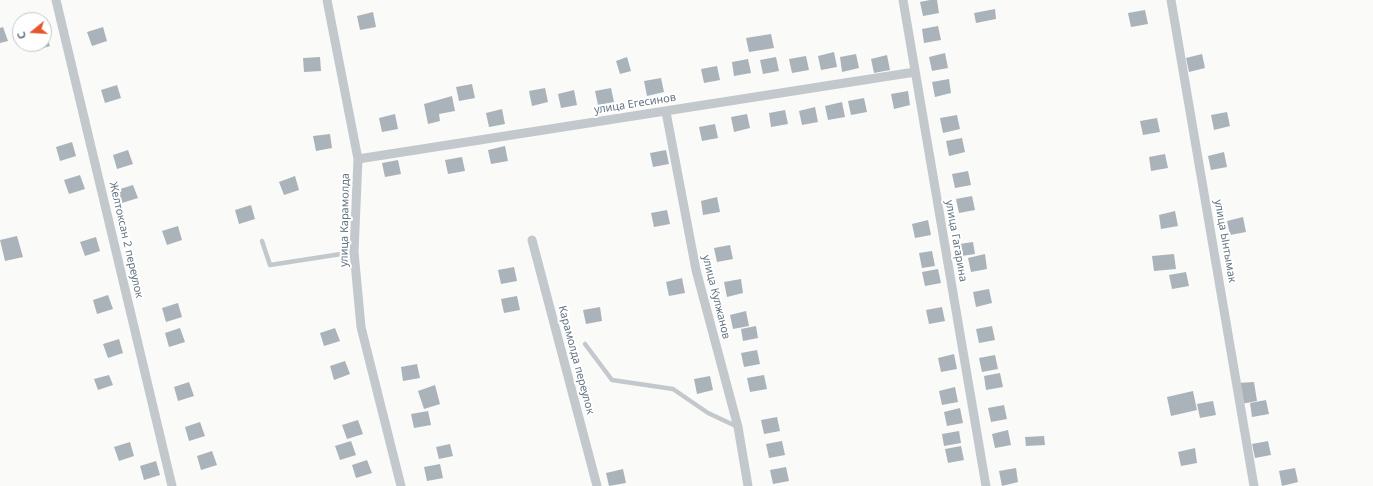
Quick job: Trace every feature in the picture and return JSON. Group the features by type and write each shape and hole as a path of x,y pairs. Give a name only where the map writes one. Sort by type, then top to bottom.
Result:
{"street":[{"name":"Желтоксан 2 переулок","path":"56,0 172,486"},
{"name":"улица Карамолда","path":"327,0 358,159 354,252 361,327 401,486"},
{"name":"улица Гагарина","path":"902,0 986,486"},
{"name":"улица Ынтымак","path":"1171,0 1254,486"},
{"name":"улица Егесинов","path":"358,159 915,72"},
{"name":"улица Кулжанов","path":"666,112 696,270 738,427 748,486"},
{"name":"Карамолда переулок","path":"532,240 597,486"}],"lane":[{"path":"262,241 270,265 354,252"},
{"path":"586,344 612,380 673,389 708,413 738,427"}],"building":[{"path":"937,0 939,13 923,16 920,2"},
{"path":"995,9 996,19 976,23 974,13"},
{"path":"1145,10 1148,24 1131,27 1128,13"},
{"path":"373,12 376,27 360,30 357,16"},
{"path":"938,26 941,40 924,43 922,29"},
{"path":"3,27 8,41 0,43 0,28"},
{"path":"103,27 107,41 92,46 87,32"},
{"path":"771,34 774,48 749,52 746,38"},
{"path":"834,52 837,67 821,70 818,56"},
{"path":"945,53 948,68 932,71 929,57"},
{"path":"856,54 859,68 842,72 840,57"},
{"path":"1202,54 1205,68 1189,72 1186,58"},
{"path":"887,55 890,70 874,73 871,59"},
{"path":"806,56 809,70 792,73 789,59"},
{"path":"320,57 321,71 304,72 303,58"},
{"path":"627,57 631,71 620,74 616,61"},
{"path":"776,57 779,71 763,74 760,60"},
{"path":"748,59 751,73 734,76 732,62"},
{"path":"717,66 720,80 704,83 701,69"},
{"path":"661,78 664,92 647,96 644,81"},
{"path":"949,79 951,93 935,97 932,82"},
{"path":"472,84 475,98 459,101 456,87"},
{"path":"117,85 121,98 105,103 101,90"},
{"path":"545,88 548,102 532,106 529,91"},
{"path":"611,88 614,102 598,105 595,91"},
{"path":"574,90 577,105 561,108 558,94"},
{"path":"908,91 910,105 894,109 891,94"},
{"path":"452,96 455,111 439,114 440,121 428,124 424,104"},
{"path":"864,98 867,112 851,115 848,101"},
{"path":"842,102 845,117 828,120 825,106"},
{"path":"815,107 818,122 802,125 799,111"},
{"path":"502,109 505,124 489,127 486,113"},
{"path":"785,110 788,124 771,127 769,113"},
{"path":"1227,112 1230,126 1214,130 1211,115"},
{"path":"395,114 398,129 382,132 379,118"},
{"path":"747,114 750,128 734,132 731,117"},
{"path":"957,115 960,129 943,133 940,118"},
{"path":"1157,118 1160,132 1143,135 1140,121"},
{"path":"715,124 718,138 702,141 699,127"},
{"path":"330,134 332,148 316,151 313,136"},
{"path":"962,138 965,152 949,156 946,141"},
{"path":"72,142 76,156 60,161 56,147"},
{"path":"505,146 508,161 491,164 488,150"},
{"path":"128,150 133,164 117,169 113,155"},
{"path":"666,150 669,164 653,167 650,153"},
{"path":"1224,152 1227,167 1211,170 1208,156"},
{"path":"1165,154 1168,168 1151,171 1149,157"},
{"path":"462,157 465,171 448,174 445,160"},
{"path":"398,160 401,174 385,177 382,163"},
{"path":"968,171 971,185 955,188 952,174"},
{"path":"80,175 85,189 69,194 64,180"},
{"path":"295,176 299,190 284,195 279,182"},
{"path":"133,185 138,198 122,203 117,190"},
{"path":"972,196 975,210 959,213 956,199"},
{"path":"717,197 720,212 703,215 701,201"},
{"path":"251,205 255,219 239,224 235,210"},
{"path":"667,210 670,224 654,227 651,213"},
{"path":"1175,211 1178,226 1161,229 1159,215"},
{"path":"1243,217 1246,232 1230,235 1227,221"},
{"path":"928,220 931,235 915,238 912,224"},
{"path":"178,226 182,240 167,245 162,231"},
{"path":"17,236 23,257 5,261 0,240"},
{"path":"96,237 100,251 85,256 80,242"},
{"path":"973,242 975,254 962,256 960,244"},
{"path":"730,245 733,259 717,262 714,248"},
{"path":"932,251 935,266 922,268 919,253"},
{"path":"985,254 987,269 971,272 968,258"},
{"path":"1174,254 1176,269 1154,271 1152,256"},
{"path":"514,267 517,281 501,284 498,270"},
{"path":"938,269 941,283 925,286 922,272"},
{"path":"1186,272 1189,286 1172,289 1169,275"},
{"path":"682,278 685,293 669,296 666,282"},
{"path":"741,279 743,293 727,297 724,282"},
{"path":"989,289 992,303 976,307 973,292"},
{"path":"108,295 113,309 97,314 93,300"},
{"path":"517,296 520,310 504,313 501,299"},
{"path":"178,303 182,317 166,322 162,308"},
{"path":"600,307 602,321 586,324 583,310"},
{"path":"942,307 945,321 929,324 926,310"},
{"path":"746,311 749,326 733,329 730,315"},
{"path":"756,326 758,338 743,341 741,329"},
{"path":"992,326 995,340 979,343 976,329"},
{"path":"180,328 185,342 169,347 165,333"},
{"path":"335,328 340,341 324,346 320,333"},
{"path":"119,339 123,353 108,358 103,344"},
{"path":"757,350 760,364 744,367 741,353"},
{"path":"954,354 957,369 941,372 938,358"},
{"path":"995,355 998,369 982,372 979,358"},
{"path":"345,361 350,374 334,380 330,366"},
{"path":"417,364 420,378 403,381 401,367"},
{"path":"1000,373 1003,387 986,390 984,376"},
{"path":"109,375 113,385 98,390 94,379"},
{"path":"764,375 767,389 750,392 747,378"},
{"path":"710,376 713,390 697,394 694,379"},
{"path":"189,382 194,396 178,401 174,387"},
{"path":"1254,382 1257,401 1241,404 1237,383"},
{"path":"435,385 440,404 424,409 418,391"},
{"path":"955,387 958,402 942,405 939,391"},
{"path":"1193,391 1197,410 1171,416 1167,397"},
{"path":"1266,400 1269,414 1252,417 1250,403"},
{"path":"1213,401 1216,415 1200,418 1197,404"},
{"path":"1004,405 1007,419 991,422 988,408"},
{"path":"960,408 963,423 947,426 944,412"},
{"path":"428,411 431,425 414,428 411,414"},
{"path":"777,417 780,431 764,434 761,420"},
{"path":"358,420 363,434 347,439 342,425"},
{"path":"200,422 205,436 189,441 185,427"},
{"path":"1008,430 1011,445 995,448 992,434"},
{"path":"959,431 961,443 944,446 942,434"},
{"path":"1044,436 1045,445 1026,446 1025,437"},
{"path":"351,441 356,455 340,460 335,446"},
{"path":"782,441 785,455 769,458 766,444"},
{"path":"1268,441 1271,455 1255,458 1252,444"},
{"path":"130,442 134,456 119,461 114,447"},
{"path":"450,444 453,456 439,459 436,447"},
{"path":"961,446 964,460 948,463 945,449"},
{"path":"1195,448 1197,463 1181,466 1178,452"},
{"path":"212,451 217,465 201,470 197,456"},
{"path":"367,460 372,473 356,478 352,465"},
{"path":"156,461 160,475 144,480 140,466"},
{"path":"440,464 443,478 427,481 424,467"},
{"path":"786,467 789,481 773,484 770,470"},
{"path":"1016,468 1018,482 1002,486 999,471"},
{"path":"1295,468 1298,482 1282,486 1279,471"},
{"path":"623,469 626,483 609,486 606,473"}]}
